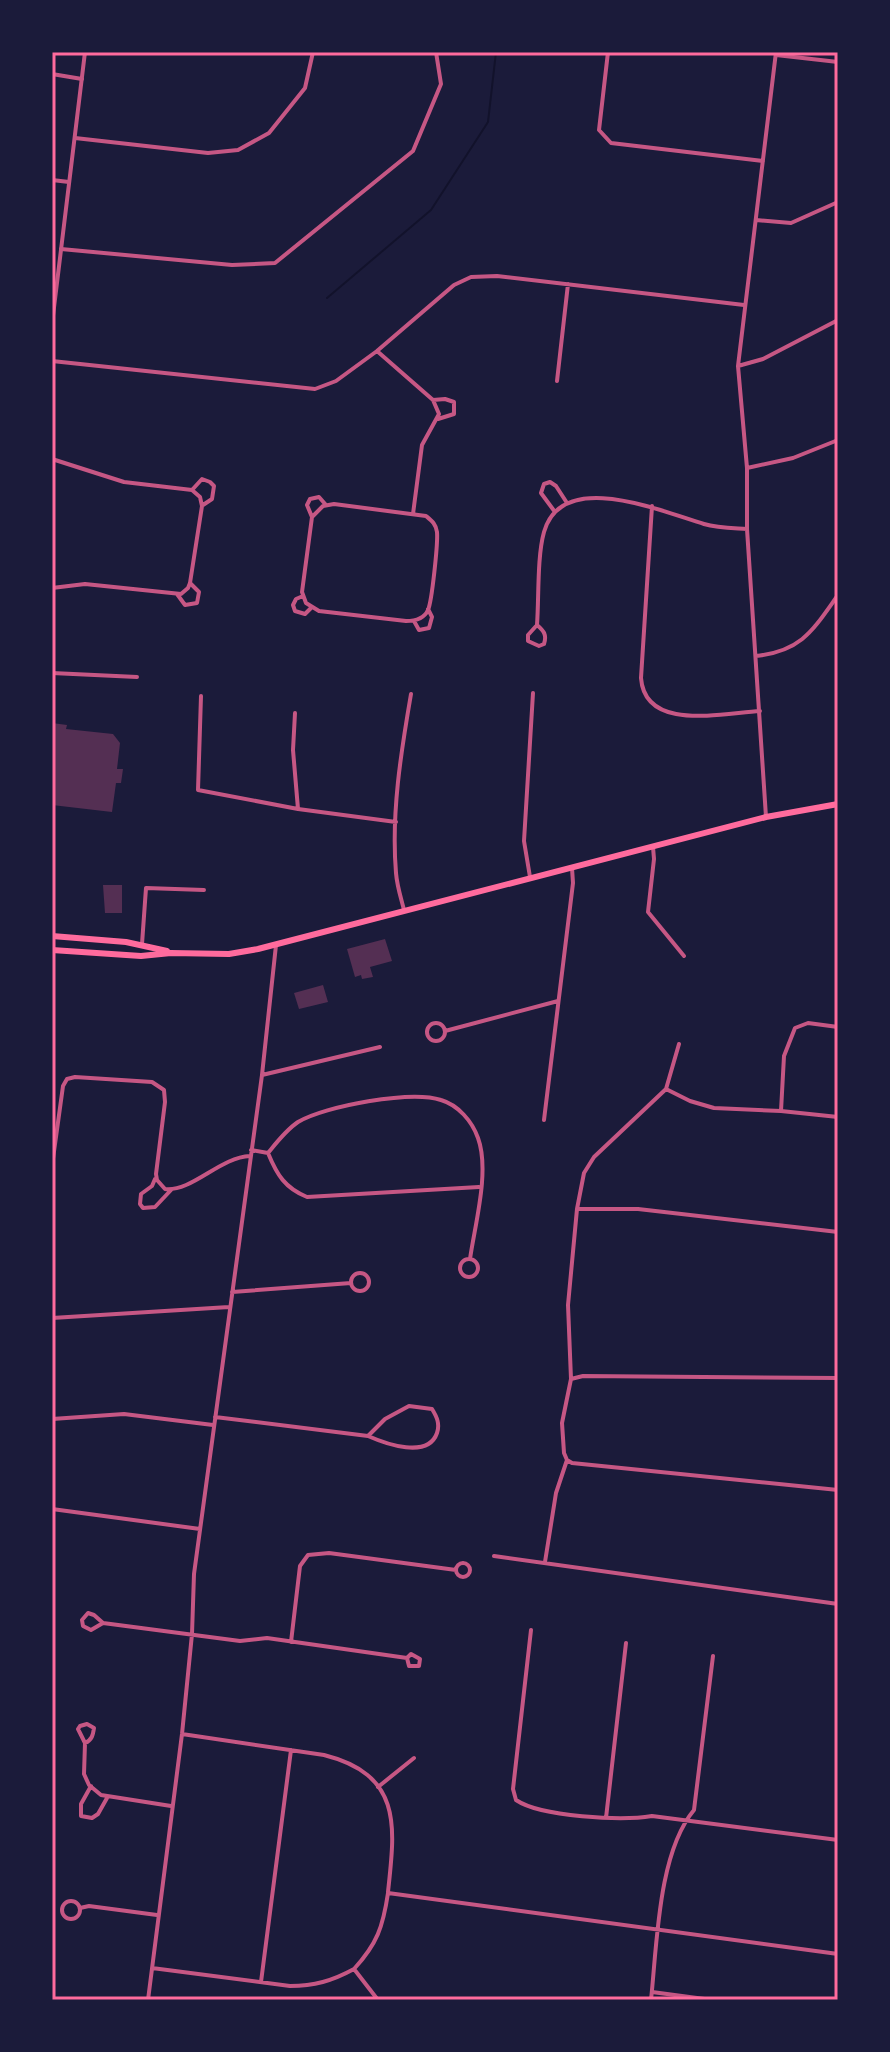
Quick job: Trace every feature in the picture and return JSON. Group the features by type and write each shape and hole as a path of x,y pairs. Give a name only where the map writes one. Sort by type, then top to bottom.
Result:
{"main road":[{"path":"52,950 141,956 229,954 276,945 766,817 838,804"},
{"path":"52,936 142,944 171,953"}],"street":[{"path":"52,324 85,52"},
{"path":"75,138 208,153 238,150 269,133 305,88 313,52"},
{"path":"61,249 232,265 275,263 413,151 441,84 436,52"},
{"path":"608,52 599,130 611,143 763,161"},
{"path":"766,817 747,529 747,468 738,366 776,54 838,62"},
{"path":"52,74 82,79"},
{"path":"52,180 69,182"},
{"path":"756,220 791,223 838,202"},
{"path":"52,361 315,389 336,381 377,351 454,285 471,277 497,276 744,305"},
{"path":"557,381 568,284"},
{"path":"738,366 763,359 838,320"},
{"path":"377,351 433,400 439,414 422,445 413,514"},
{"path":"433,400 454,402 454,414 438,419"},
{"path":"747,468 793,458 838,440"},
{"path":"52,459 124,482 192,490 200,497 202,505 188,588 177,594 85,584 52,588"},
{"path":"192,490 202,479 214,486 212,499 202,505"},
{"path":"555,512 541,493 544,484 550,482 556,486 567,503"},
{"path":"312,517 307,505 310,499 319,497 326,505"},
{"path":"537,625 546,638 539,646 528,641 528,635 537,625 543,535 555,512 567,503 593,499 652,506 708,526 747,529"},
{"path":"326,505 426,516 436,527 428,609 424,616 414,621 311,608 306,603 303,596 312,517 316,510 326,505"},
{"path":"652,506 641,678 645,696 661,711 675,715 760,711"},
{"path":"177,594 185,605 197,603 199,592 190,583"},
{"path":"756,656 794,647 809,635 838,595"},
{"path":"303,596 296,599 293,605 295,611 305,614 311,608"},
{"path":"414,621 419,630 429,628 432,617 428,609"},
{"path":"52,673 137,677"},
{"path":"531,879 524,841 533,693"},
{"path":"404,912 396,875 396,822 401,754 411,694"},
{"path":"201,696 198,790 298,809 396,822"},
{"path":"295,713 293,750 298,809"},
{"path":"653,847 648,912 684,956"},
{"path":"544,1120 573,883 572,868"},
{"path":"142,944 146,888 204,890"},
{"path":"148,2000 182,1734 192,1634 194,1574 262,1075 276,945"},
{"path":"445,1031 558,1001"},
{"path":"781,1111 784,1056 795,1028 808,1023 838,1027"},
{"path":"433,1024 442,1025 445,1031 437,1042 427,1036 427,1030 433,1024"},
{"path":"679,1044 666,1089 589,1163 584,1173 577,1209 568,1305 571,1379 562,1423 564,1453 572,1463 838,1490"},
{"path":"262,1075 380,1047"},
{"path":"52,1166 63,1086 67,1079 86,1077 152,1082 164,1090 156,1176 152,1186 141,1194 140,1204 143,1208 155,1207 171,1190 237,1157 250,1156"},
{"path":"666,1089 714,1108 838,1117"},
{"path":"268,1153 295,1124 311,1115 352,1105 425,1096 444,1101 469,1120 482,1154 470,1259"},
{"path":"250,1150 268,1153"},
{"path":"268,1153 282,1182 307,1197 480,1187"},
{"path":"156,1176 161,1185 171,1190"},
{"path":"577,1209 638,1209 838,1232"},
{"path":"470,1259 476,1261 478,1269 476,1275 467,1277 461,1271 461,1265 464,1260 470,1259"},
{"path":"359,1273 365,1274 370,1281 363,1291 357,1291 351,1283 359,1273"},
{"path":"232,1292 351,1283"},
{"path":"52,1318 229,1307"},
{"path":"571,1379 583,1376 838,1378"},
{"path":"215,1417 368,1436 384,1443 416,1448 435,1438 437,1418 432,1409 409,1406 385,1419 368,1436"},
{"path":"52,1419 124,1414 213,1425"},
{"path":"545,1562 556,1493 567,1460"},
{"path":"52,1509 201,1529"},
{"path":"291,1642 300,1566 308,1555 329,1553 456,1570"},
{"path":"494,1556 838,1604"},
{"path":"103,1623 91,1630 86,1629 82,1620 88,1613 103,1623 240,1641 267,1638 407,1658"},
{"path":"531,1630 513,1789 516,1800 527,1808 631,1820 652,1816 686,1819 838,1840"},
{"path":"606,1818 626,1643"},
{"path":"651,2000 667,1868 686,1819 694,1810 713,1656"},
{"path":"85,1743 91,1739 94,1728 87,1724 78,1729 85,1743 84,1774 101,1795 171,1806"},
{"path":"152,1968 312,1986 354,1969 370,1952 379,1935 388,1893 394,1836 386,1799 365,1774 345,1760 182,1734"},
{"path":"261,1982 291,1749"},
{"path":"378,1787 414,1758"},
{"path":"91,1786 81,1804 81,1816 92,1818 98,1814 107,1797"},
{"path":"388,1893 838,1954"},
{"path":"71,1901 77,1902 80,1908 73,1918 68,1918 63,1912 63,1905 71,1901"},
{"path":"80,1908 89,1906 158,1915"},
{"path":"354,1969 378,2000"},
{"path":"652,1992 712,2000"}],"building":[{"path":"52,723 67,725 66,729 113,734 120,743 117,769 123,769 121,783 116,783 112,812 52,805"},
{"path":"103,885 122,885 122,913 105,913"},
{"path":"385,939 392,961 370,967 373,977 355,977 347,949"},
{"path":"323,985 328,1002 299,1009 294,993"}],"waterway":[{"path":"327,298 431,210 488,122 496,52"}]}
